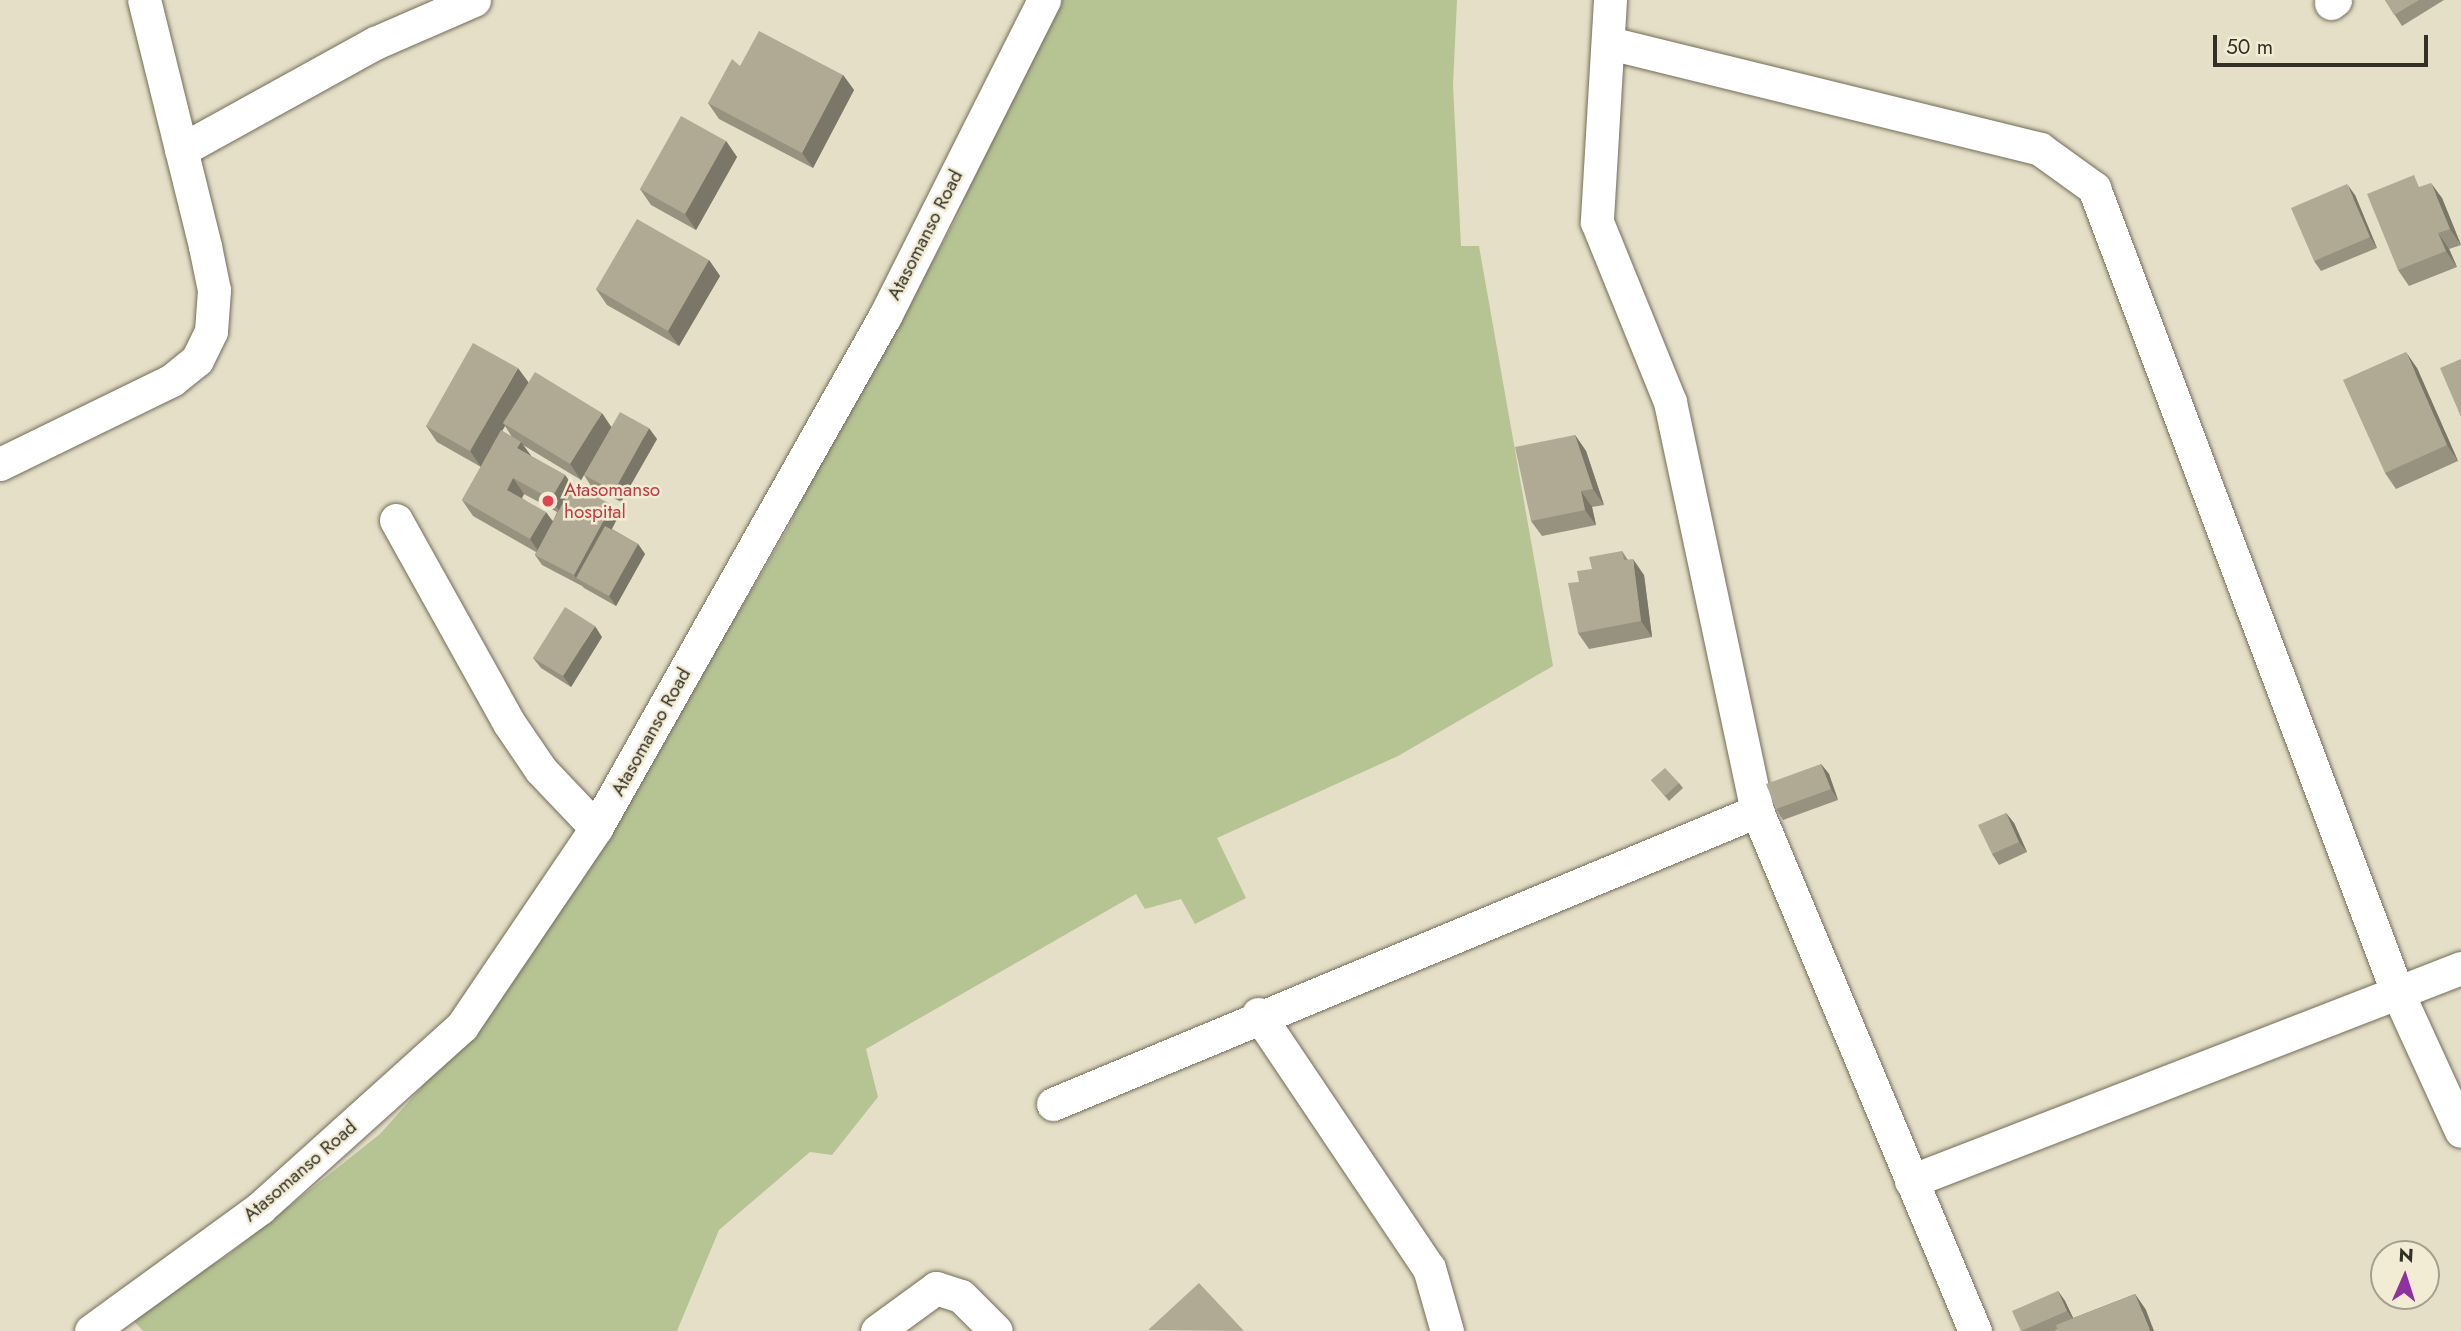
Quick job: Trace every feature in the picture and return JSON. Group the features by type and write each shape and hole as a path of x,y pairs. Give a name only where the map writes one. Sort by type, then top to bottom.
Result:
{"street":[{"path":"0,464 172,380 197,360 211,331 214,290 144,0"},
{"path":"181,150 375,43 474,0"},
{"name":"Atasomanso Road","path":"91,1331 260,1208 462,1026 596,828 885,316 1044,0"},
{"path":"1610,0 1597,222 1670,402 1757,811 1975,1331"},
{"path":"1609,43 2040,149 2094,188 2396,989 2461,1131"},
{"path":"396,520 509,723 541,770 596,828"},
{"path":"1053,1104 1258,1014 1757,811"},
{"path":"1911,1181 2396,989 2461,968"},
{"path":"1258,1014 1429,1268 1447,1331"},
{"path":"877,1331 936,1288 961,1296 996,1331"}],"green space":[{"path":"1050,0 1457,0 1453,85 1461,246 1479,246 1553,666 1398,756 1217,838 1246,898 1195,924 1181,899 1145,909 1136,894 866,1049 878,1097 832,1155 810,1152 719,1230 677,1331 143,1331 130,1317 228,1255 380,1134 477,1025 636,787 785,533","holes":["971,191 935,257 898,318"]}],"building":[{"path":"2385,0 2419,0 2394,15"},
{"path":"759,31 843,75 802,153 708,103 732,59 740,66"},
{"path":"681,116 726,141 685,214 640,189"},
{"path":"2414,175 2419,187 2431,183 2450,229 2438,233 2446,251 2398,270 2367,194"},
{"path":"2347,184 2370,237 2314,261 2291,208"},
{"path":"637,219 709,260 668,331 596,289"},
{"path":"473,343 518,368 470,451 426,426"},
{"path":"2406,352 2447,445 2385,473 2343,380"},
{"path":"2461,359 2461,417 2440,368"},
{"path":"535,372 602,413 570,464 503,423"},
{"path":"620,412 649,428 614,491 584,475"},
{"path":"501,430 521,442 517,448 565,475 551,499 513,478 507,490 546,512 530,539 462,500"},
{"path":"1575,435 1593,489 1581,491 1585,510 1531,521 1515,447"},
{"path":"573,484 612,505 574,575 535,555"},
{"path":"605,526 638,544 609,596 576,578"},
{"path":"1622,551 1624,560 1633,559 1641,621 1578,633 1568,583 1579,582 1577,571 1592,569 1589,557"},
{"path":"565,607 595,626 563,676 533,658"},
{"path":"1821,764 1831,789 1776,809 1766,784"},
{"path":"1665,768 1679,783 1665,796 1651,780"},
{"path":"2006,813 2019,842 1992,854 1978,825"},
{"path":"1199,1283 1244,1331 1148,1330"},
{"path":"2058,1291 2067,1311 2021,1331 2012,1311"},
{"path":"2135,1294 2150,1331 2058,1331 2056,1325"}],"place":[{"name":"Atasomanso hospital","path":"548,501"}]}
